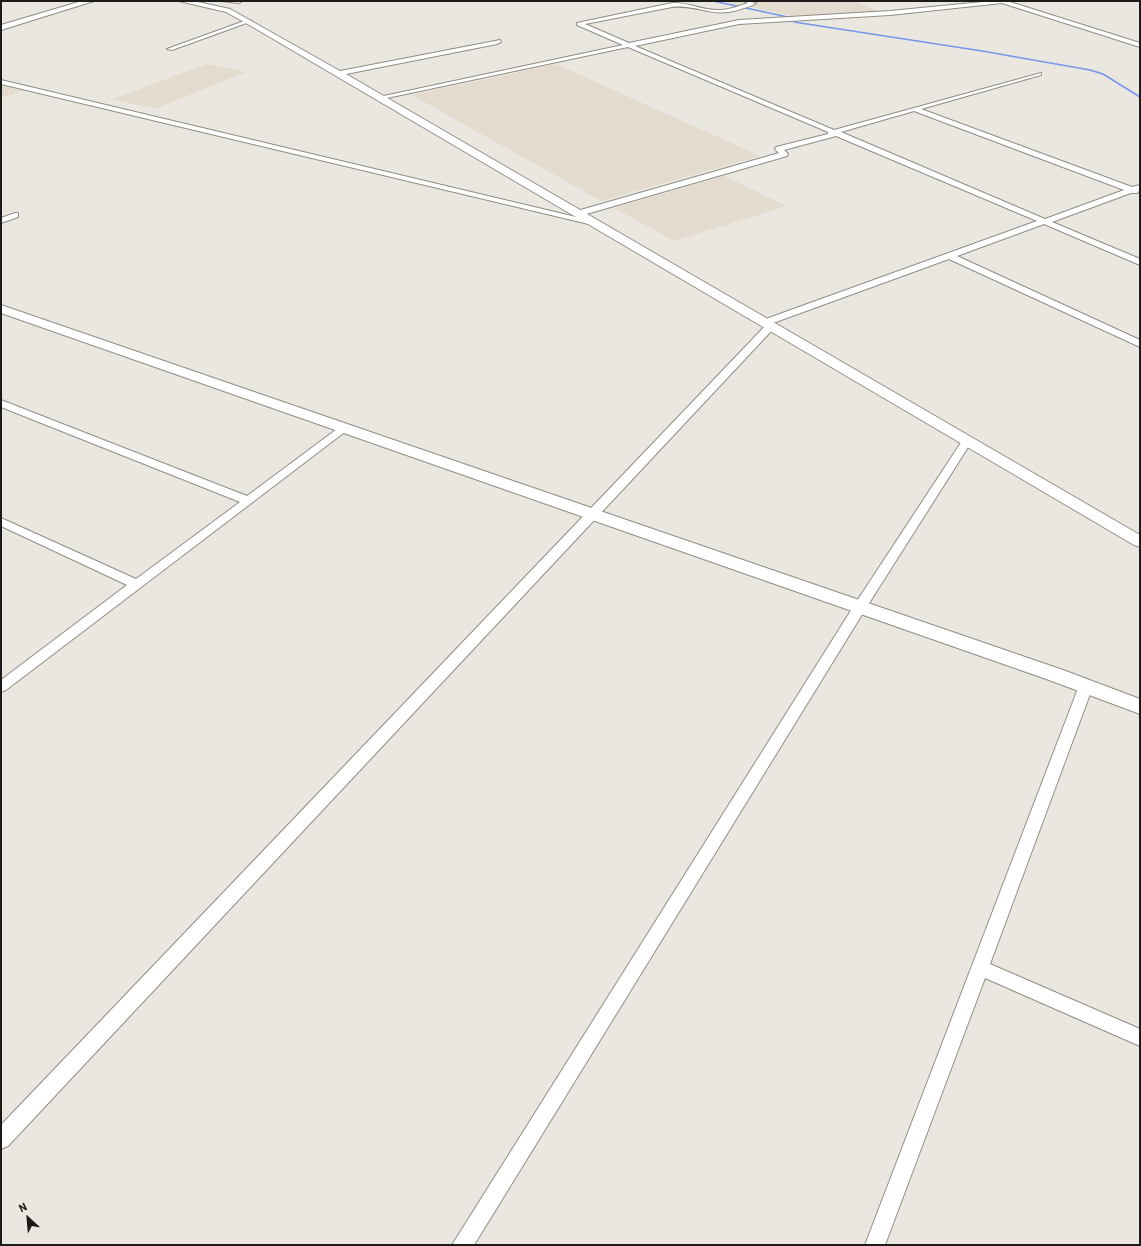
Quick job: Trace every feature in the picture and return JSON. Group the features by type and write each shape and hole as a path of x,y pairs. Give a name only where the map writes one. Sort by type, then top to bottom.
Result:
{"main road":[{"path":"1,28 90,1"},
{"path":"1,309 860,607 1140,706"}],"street":[{"path":"182,1 226,4 239,1"},
{"path":"747,1 754,3 730,11 718,12 681,4 579,24 626,46 1140,262"},
{"path":"929,1 945,8"},
{"path":"382,97 739,22 945,8 1006,2 1140,45"},
{"path":"226,4 248,21 382,97 1140,542"},
{"path":"170,49 248,21"},
{"path":"340,73 497,42"},
{"path":"580,213 784,154 779,149 1039,74"},
{"path":"1,82 597,224"},
{"path":"914,110 1137,190"},
{"path":"1,1139 593,514 769,324 1045,222 1137,190"},
{"path":"1,221 15,215"},
{"path":"952,256 1140,344"},
{"path":"1,403 248,501"},
{"path":"1,687 345,428"},
{"path":"462,1245 860,607 967,441"},
{"path":"1,522 137,585"},
{"path":"875,1245 1086,686"},
{"path":"979,967 1140,1038"}],"shaded area":[{"path":"720,1 856,1 877,11 799,17"},
{"path":"206,64 246,72 155,109 113,99"},
{"path":"556,64 760,156 601,201 412,95"},
{"path":"1,85 23,91 1,98"},
{"path":"724,176 787,206 674,241 614,208"}],"waterway":[{"path":"713,1 788,17 794,22 982,51 1090,70 1103,74 1140,97"}]}
